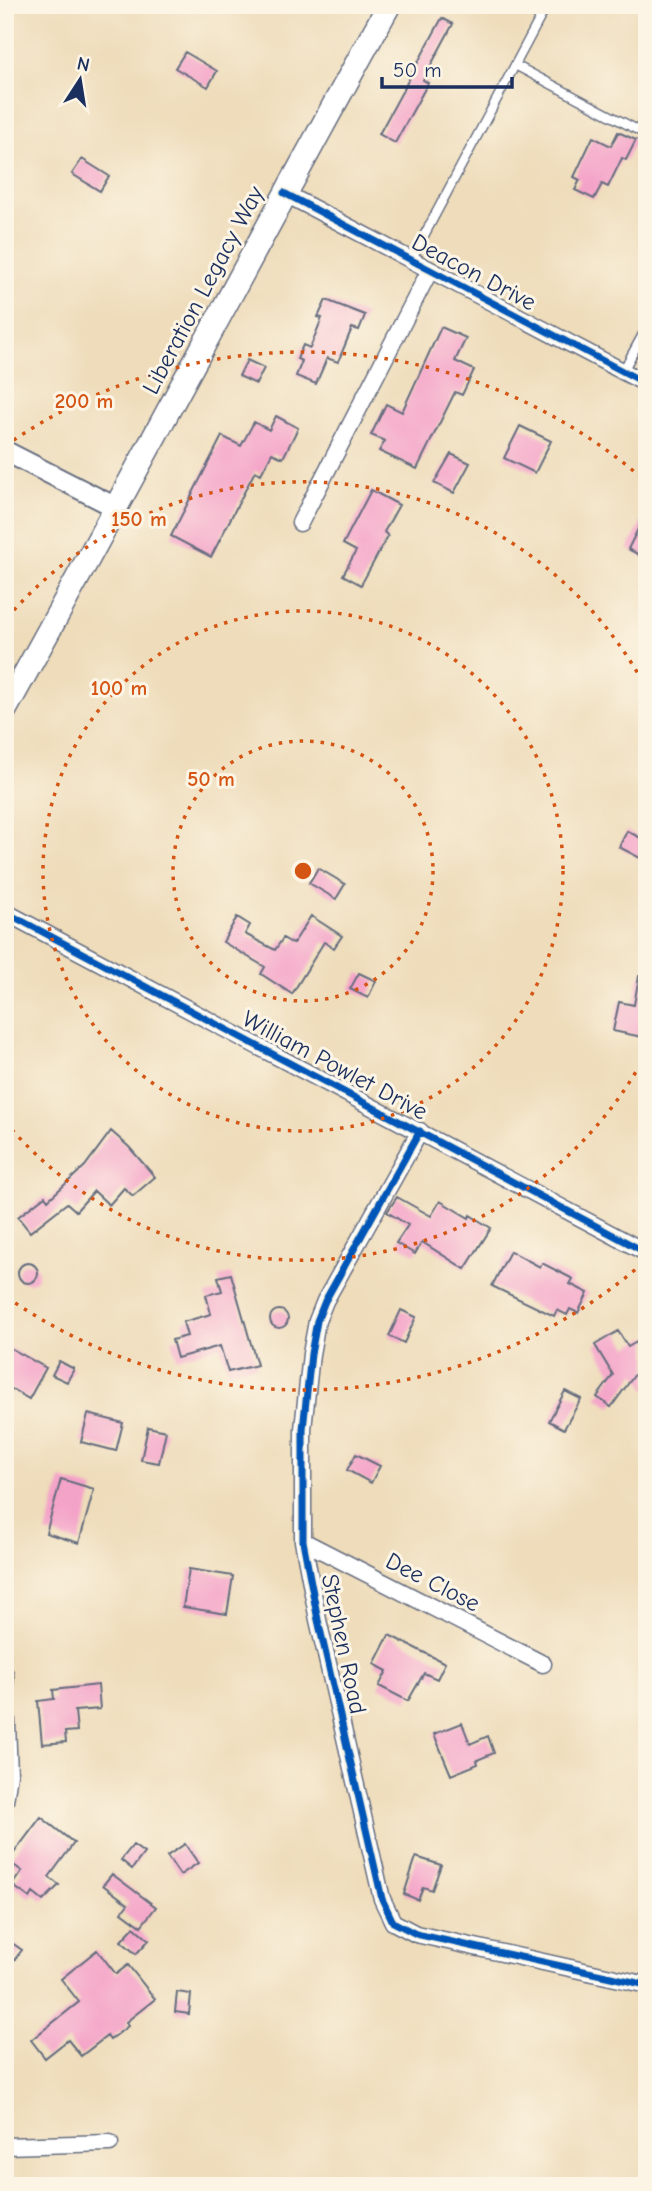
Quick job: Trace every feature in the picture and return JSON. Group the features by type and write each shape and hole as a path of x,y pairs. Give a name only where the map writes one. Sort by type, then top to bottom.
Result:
{"main road":[{"name":"Liberation Legacy Way","path":"5,710 388,5"}],"street":[{"name":"Deacon Drive","path":"284,193 647,384"},
{"path":"300,523 430,270"},
{"path":"5,451 117,508"},
{"name":"William Powlet Drive","path":"5,912 647,1253"},
{"name":"Stephen Road","path":"420,1131 325,1301 317,1321 303,1429 303,1541 318,1620 382,1899 393,1922 416,1934 647,1985"},
{"name":"Dee Close","path":"303,1541 543,1664"},
{"path":"5,1674 9,1774 5,1801"},
{"path":"5,2146 110,2143"}],"lane":[{"path":"411,260 547,5"},
{"path":"515,65 647,135"},
{"path":"622,371 647,327"}],"building":[{"path":"442,18 453,24 423,80 428,83 395,143 379,134"},
{"path":"185,52 217,71 208,87 175,68"},
{"path":"618,132 636,140 626,160 622,158 608,187 602,184 594,199 575,190 580,180 574,177 593,137 611,146"},
{"path":"82,159 109,176 100,191 72,174"},
{"path":"326,300 365,315 359,330 352,328 338,362 327,358 316,384 296,376 302,361 297,359 303,345 310,348 322,318 318,317"},
{"path":"441,327 466,338 455,361 474,370 462,395 455,392 417,469 379,451 385,441 371,435 386,404 402,412"},
{"path":"247,360 264,368 256,384 239,376"},
{"path":"276,416 298,428 283,458 272,453 261,474 255,471 211,557 171,536 222,436 241,446 254,422 269,430"},
{"path":"520,426 551,441 535,473 504,458"},
{"path":"451,454 470,463 454,493 434,483"},
{"path":"371,490 399,505 384,532 388,536 361,585 343,575 356,551 343,544"},
{"path":"647,511 647,559 628,549"},
{"path":"627,831 647,841 647,851 642,859 619,847"},
{"path":"318,868 345,884 336,899 309,883"},
{"path":"311,916 342,936 334,948 324,942 292,994 261,974 265,967 223,942 237,917 250,925 245,934 275,950 283,938 293,944"},
{"path":"359,973 376,981 368,998 350,989"},
{"path":"639,976 647,977 647,1038 613,1031 619,1002 634,1005"},
{"path":"111,1131 155,1177 133,1196 124,1188 109,1205 94,1191 76,1211 67,1203 30,1232 18,1217 45,1196 48,1200 85,1166"},
{"path":"397,1197 431,1216 440,1201 491,1228 465,1269 422,1242 415,1254 396,1243 408,1225 387,1212"},
{"path":"510,1251 540,1267 542,1263 573,1279 570,1284 588,1293 578,1313 570,1309 567,1315 557,1310 554,1316 492,1286"},
{"path":"28,1263 35,1266 38,1273 35,1280 28,1283 21,1280 18,1273 21,1266"},
{"path":"231,1274 257,1365 228,1372 220,1346 177,1358 172,1340 187,1336 183,1322 211,1314 206,1295 222,1291 218,1277"},
{"path":"275,1310 283,1310 288,1319 286,1326 275,1328 270,1323 270,1315"},
{"path":"401,1310 416,1317 404,1343 389,1336"},
{"path":"618,1331 628,1347 647,1336 647,1391 636,1373 611,1407 597,1397 613,1375 595,1345"},
{"path":"5,1345 46,1368 29,1399 5,1385"},
{"path":"59,1361 74,1369 67,1382 52,1375"},
{"path":"565,1391 581,1399 564,1429 549,1421"},
{"path":"88,1414 123,1423 116,1451 81,1442"},
{"path":"148,1427 166,1431 159,1463 141,1460"},
{"path":"356,1454 380,1466 371,1483 347,1470"},
{"path":"61,1479 94,1489 79,1543 46,1533"},
{"path":"189,1569 233,1576 227,1614 183,1607"},
{"path":"389,1635 445,1663 437,1679 424,1673 408,1701 379,1686 387,1671 374,1664"},
{"path":"98,1685 100,1709 75,1711 77,1731 65,1732 66,1742 42,1744 38,1701 54,1699 53,1690"},
{"path":"462,1723 470,1744 488,1736 494,1753 477,1760 478,1764 451,1775 434,1734"},
{"path":"41,1817 74,1843 49,1877 59,1885 43,1901 33,1893 30,1898 12,1885 22,1871 8,1861"},
{"path":"185,1844 198,1863 180,1875 167,1856"},
{"path":"133,1845 144,1853 132,1869 121,1860"},
{"path":"416,1857 441,1865 432,1890 423,1887 418,1900 404,1894"},
{"path":"112,1874 156,1907 141,1926 122,1912 128,1904 103,1885"},
{"path":"134,1927 149,1940 136,1954 121,1941"},
{"path":"5,1938 22,1950 5,1972"},
{"path":"97,1950 116,1974 128,1965 155,1999 126,2022 128,2026 110,2040 107,2036 81,2056 68,2040 45,2058 31,2040 79,2002 61,1979"},
{"path":"177,1992 191,1994 189,2014 175,2012"}],"cycle path":[{"path":"284,193 647,384"},
{"path":"5,912 647,1253"},
{"path":"420,1131 325,1301 317,1321 303,1429 303,1541 318,1620 382,1899 393,1922 416,1934 647,1985"}]}
